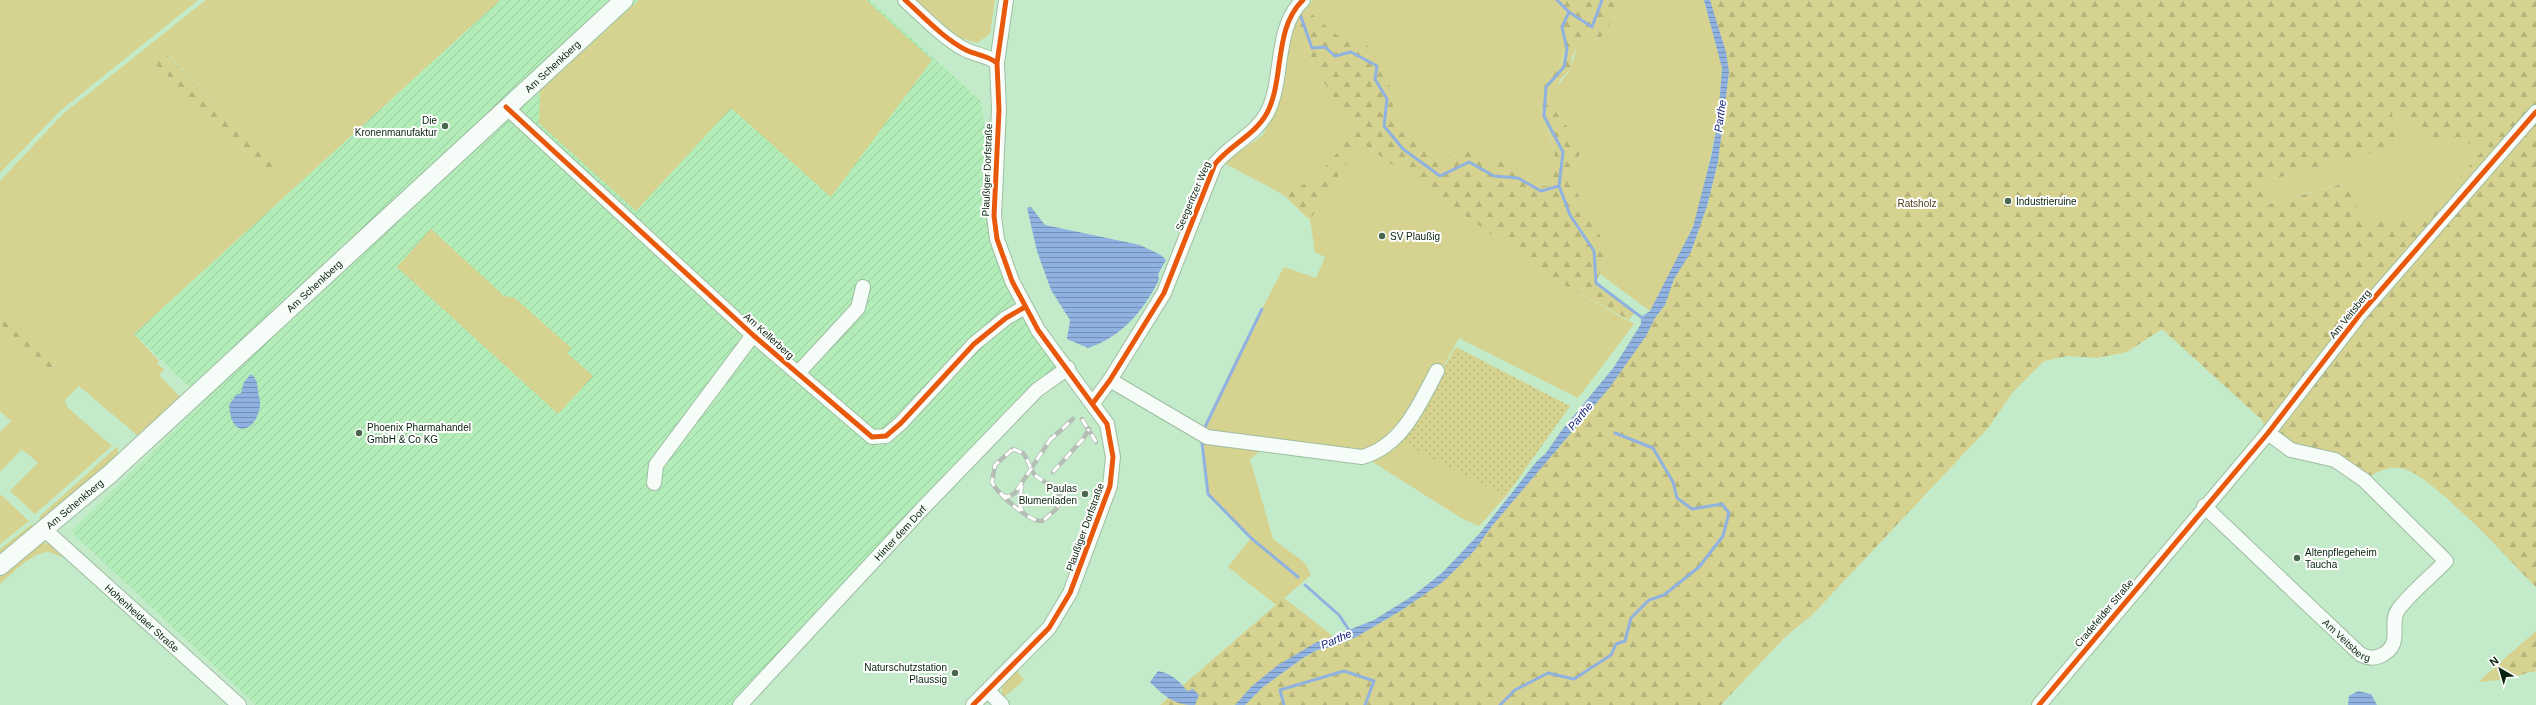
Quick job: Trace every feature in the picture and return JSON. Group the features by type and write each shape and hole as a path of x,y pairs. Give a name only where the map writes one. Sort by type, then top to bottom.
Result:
{"main road":[{"name":"Am Schenkberg","path":"0,566 45,530 116,468 506,107 624,0"}],"street":[{"path":"905,0 946,37 967,50 990,57 997,62"},
{"name":"Plaußiger Dorfstraße","path":"974,705 1049,628 1060,612 1070,593 1103,508 1110,486 1113,457 1106,424 1068,368 1038,330 1012,281 1002,254 994,216 999,110 997,62 1006,0"},
{"name":"Seegeritzer Weg","path":"1093,403 1110,380 1164,293 1215,164 1221,156 1256,128 1267,112 1282,44 1296,7 1303,0"},
{"name":"Am Kellerberg","path":"506,107 753,335 872,437 886,436 901,423 974,344 1006,318 1025,307"},
{"name":"Am Veitsberg","path":"2182,532 2268,433 2361,313 2536,112"},
{"name":"Am Kellerberg","path":"798,373 858,308 863,287"},
{"name":"Am Kellerberg","path":"654,483 656,465 753,335"},
{"name":"Hinter dem Dorf","path":"740,705 922,509 1037,390 1068,368"},
{"path":"1110,380 1207,437 1362,457 1376,453 1402,430 1437,371"},
{"name":"Am Veitsberg","path":"2204,506 2360,654 2366,658 2375,658 2387,652 2393,645 2397,611 2446,561 2364,480 2335,460 2295,452 2268,433"},
{"name":"Hohenheidaer Straße","path":"45,530 239,705"},
{"name":"Cradefelder Straße","path":"2039,705 2182,532"},
{"path":"988,691 1002,705"}],"shaded area":[{"path":"500,0 870,0 980,100 994,173 997,239 1062,361 951,469 733,705 256,705 71,532 204,401 134,334"}],"green space":[{"path":"0,0 198,0 60,111 0,173"},
{"path":"206,0 500,0 134,334 159,361 157,363 164,370 159,375 181,398 143,433 137,435 79,386 65,400 67,407 112,446 35,514 10,491 38,463 22,449 0,472 0,432 11,421 0,411 0,324 50,369 58,362 0,309 0,181 63,114","holes":["167,54 279,161 267,173 155,64"]},
{"path":"639,0 866,0 932,60 831,197 731,108 636,211 539,123 540,91"},
{"path":"915,0 995,0 990,34 977,43 961,38 960,39"},
{"path":"1313,0 1547,0 1560,14 1559,27 1563,47 1563,56 1561,61 1547,82 1541,100 1542,111 1554,154 1554,175 1549,186 1542,186 1509,163 1458,151 1441,162 1400,130 1395,120 1390,87 1373,49 1337,35 1306,9"},
{"path":"1547,0 1630,0 1618,8 1607,30 1599,39 1578,45 1572,57 1571,68 1560,80 1550,102 1580,145 1581,149 1571,176 1584,209 1609,250 1596,283 1635,312 1629,320 1564,285 1360,142 1310,220 1284,195 1317,177 1356,130 1317,72 1296,18 1299,11 1306,9 1337,35 1373,48 1390,87 1395,120 1400,130 1441,161 1458,150 1465,151 1509,163 1542,186 1549,186 1554,176 1555,165 1552,144 1543,112 1541,95 1546,84 1563,59 1564,51 1557,30 1560,14"},
{"path":"1630,0 1704,0 1722,67 1718,120 1698,216 1674,267 1650,311 1600,274 1609,250 1584,209 1571,176 1581,149 1580,145 1550,102 1556,89 1570,70 1578,45 1599,39 1607,30 1618,8"},
{"name":"Ratsholz","path":"1710,0 2536,0 2536,587 2472,521 2417,475 2404,469 2393,468 2378,472 2364,480 2335,460 2291,450 2268,433 2261,419 2162,329 2127,352 2097,358 2068,356 2044,361 2013,392 1988,428 1812,615 1786,636 1721,705 1245,705 1263,687 1303,658 1317,650 1338,645 1358,636 1402,610 1444,581 1474,551 1492,526 1610,387 1665,305 1674,279 1691,252 1707,206 1718,162 1729,72","holes":["2403,107 2423,137 2486,146 2425,218 2362,222 2350,182 2268,204 2262,182 2397,146 2392,112"]},
{"path":"1296,18 1317,72 1356,130 1317,177 1284,195 1224,163 1263,135 1275,112"},
{"path":"166,54 279,161 267,173 155,64"},
{"path":"2403,107 2423,137 2486,146 2425,218 2361,222 2349,182 2268,204 2262,182 2397,146 2392,112"},
{"path":"1360,142 1564,285 1634,324 1578,398 1459,338 1428,394 1398,440 1506,496 1479,526 1461,518 1373,462 1265,447 1250,459 1273,539 1305,563 1311,575 1276,605 1228,567 1251,538 1208,494 1202,443 1204,429 1221,395 1236,358 1284,267 1316,278 1325,257 1315,252 1310,220"},
{"path":"431,229 504,296 515,298 571,348 567,353 593,376 560,412 557,413 397,267"},
{"path":"0,309 58,361 50,369 0,324"},
{"path":"1456,347 1570,406 1506,496 1397,440 1428,394"},
{"path":"118,446 118,457 45,521 38,518"},
{"path":"0,494 29,521 0,544"},
{"path":"32,524 35,530 0,560 0,549"},
{"path":"41,542 53,545 54,549 62,557 48,552 35,556 22,564 0,584 0,574"},
{"path":"1284,598 1334,637 1305,650 1280,664 1257,682 1235,705 1160,705"},
{"path":"2536,631 2536,671 2500,680 2478,682"},
{"path":"1015,668 1024,680 1003,698 1003,685"}],"water":[{"name":"Parthe","path":"1704,0 1710,0 1726,52 1729,72 1718,162 1707,206 1691,252 1674,279 1665,305 1655,318 1646,336 1610,387 1492,526 1474,551 1444,581 1402,610 1358,636 1338,645 1317,650 1303,658 1263,687 1245,705 1235,705 1252,686 1278,665 1315,643 1374,620 1414,595 1443,572 1480,533 1614,367 1641,324 1641,317 1650,311 1693,227 1711,157 1718,120 1722,68"},
{"path":"1031,207 1045,225 1140,245 1161,255 1166,260 1158,274 1159,280 1146,302 1130,322 1111,337 1088,348 1067,339 1070,320 1051,290 1037,251 1027,208"},
{"path":"251,374 257,382 260,406 258,415 254,422 249,427 244,429 239,428 234,424 229,405 236,395 241,393 244,382"},
{"path":"1158,671 1174,678 1187,691 1193,689 1199,695 1195,705 1175,702 1160,692 1150,682"},
{"path":"2358,691 2371,694 2377,705 2348,705 2349,696"}],"waterway":[{"path":"1557,0 1569,12 1562,27 1567,49 1564,67 1546,87 1544,116 1563,152 1559,186"},
{"path":"1569,12 1592,27 1602,0"},
{"path":"1299,11 1312,48 1325,47 1335,56 1351,52 1377,66 1375,79 1387,99 1384,126 1403,149 1440,176 1469,162 1494,176 1518,178 1541,191 1559,186 1570,215 1594,251 1596,283 1645,320"},
{"path":"1204,429 1262,309"},
{"path":"1500,705 1515,690 1548,673 1574,679 1611,655 1616,644 1625,641 1631,618 1649,600 1664,595 1699,567 1723,536 1729,513 1722,504 1692,509 1677,498 1673,482 1653,448 1615,433"},
{"path":"1202,443 1208,494 1251,538 1298,577"},
{"name":"Parthe","path":"1305,585 1339,615 1351,633"},
{"path":"1284,705 1280,690 1344,671 1374,681 1365,705"}],"railway":[{"path":"1049,441 1073,419"},
{"path":"1082,419 1096,442"},
{"path":"1053,472 1083,439 1089,429"},
{"path":"1002,495 1008,497 1015,493 1052,437"},
{"path":"1013,449 1023,453 1035,475 1054,489 1060,497 1060,503 1056,509 1042,521 1030,517 1014,506 1000,493 992,482 995,465 1013,449"},
{"path":"1022,485 1019,504 1023,512"}],"cycle path":[{"path":"905,0 949,40 970,52 989,58 997,63"},
{"path":"973,705 1049,628 1070,593 1110,486 1113,457 1107,424 1038,330 1012,281 997,239 994,216 999,110 997,63 1006,0"},
{"path":"1093,403 1110,380 1164,293 1215,164 1221,157 1256,128 1267,113 1276,85 1280,54 1287,25 1303,0"},
{"path":"506,107 753,335 872,437 886,436 901,423 974,344 1006,318 1025,307"},
{"path":"2039,705 2268,433 2361,313 2536,112"}],"place":[{"name":"Die Kronenmanufaktur","path":"445,126"},
{"name":"Industrieruine","path":"2008,201"},
{"name":"SV Plaußig","path":"1382,236"},
{"name":"Phoenix Pharmahandel GmbH & Co KG","path":"359,433"},
{"name":"Paulas Blumenladen","path":"1085,494"},
{"name":"Altenpflegeheim Taucha","path":"2297,558"},
{"name":"Naturschutzstation Plaussig","path":"955,673"}]}
